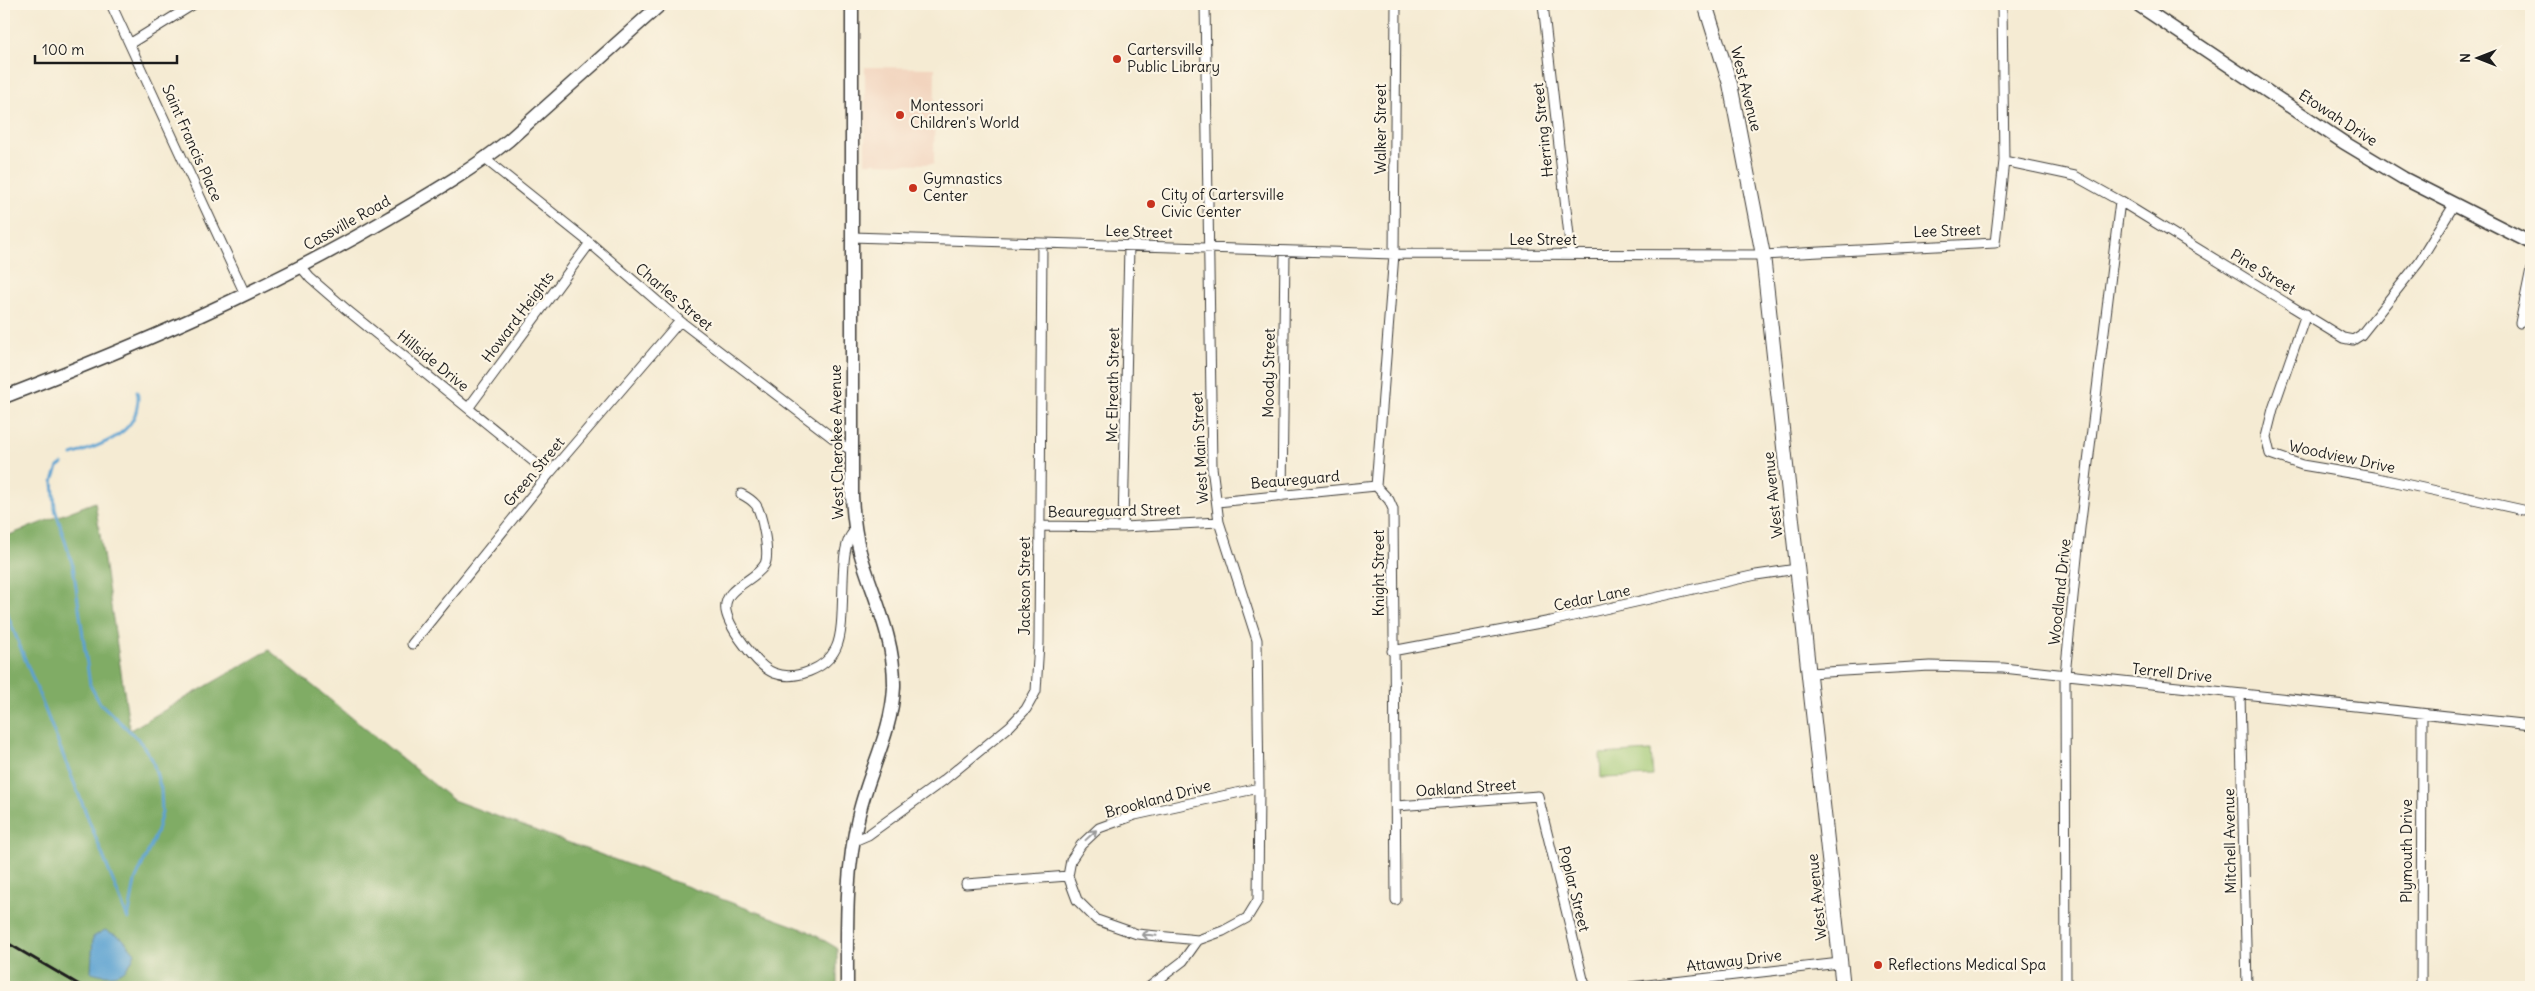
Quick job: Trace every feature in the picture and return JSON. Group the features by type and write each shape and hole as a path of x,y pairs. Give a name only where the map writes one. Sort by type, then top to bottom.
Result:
{"main road":[{"name":"Cassville Road","path":"4,397 137,344 301,267 359,236 485,160 661,4"},
{"name":"West Cherokee Avenue","path":"847,987 847,921 854,841 859,812 886,735 893,700 894,677 888,633 863,563 855,531 850,449 852,4"},
{"name":"West Avenue","path":"1706,4 1730,84 1763,255 1843,987"},
{"name":"Etowah Drive","path":"2137,4 2343,142 2403,178 2531,243"}],"street":[{"name":"Saint Francis Place","path":"111,4 132,44 245,294"},
{"path":"132,44 194,4"},
{"name":"West Main Street","path":"1198,940 1223,931 1247,918 1258,900 1259,788 1257,640 1219,522 1212,467 1207,249 1205,4"},
{"name":"Walker Street","path":"1394,254 1396,4"},
{"name":"Herring Street","path":"1543,4 1571,253"},
{"name":"Lee Street","path":"852,237 1394,254 1763,255 1995,243 2004,161 2002,4"},
{"name":"Charles Street","path":"485,160 590,243 680,321 835,440 850,449"},
{"name":"Pine Street","path":"2004,161 2075,176 2120,201 2343,338 2353,340 2362,335 2419,262 2454,205"},
{"name":"Woodland Drive","path":"2066,987 2065,675 2120,201"},
{"name":"Howard Heights","path":"469,407 590,243"},
{"name":"Jackson Street","path":"854,841 868,835 944,780 1010,726 1026,709 1036,691 1039,643 1042,243"},
{"name":"Mc Elreath Street","path":"1123,526 1129,245"},
{"name":"Moody Street","path":"1282,496 1285,251"},
{"path":"1376,486 1394,254"},
{"name":"Hillside Drive","path":"301,267 310,278 347,310 469,407 549,474"},
{"path":"2520,323 2531,269"},
{"name":"Woodview Drive","path":"2306,314 2273,409 2266,437 2270,454 2302,465 2373,477 2523,510"},
{"name":"Green Street","path":"412,644 549,474 680,321"},
{"name":"Beaureguard","path":"1216,502 1376,486"},
{"name":"Knight Street","path":"1376,486 1389,500 1393,509 1392,652 1396,806 1396,900"},
{"path":"741,494 749,497 757,506 765,537 766,557 765,563 755,575 728,596 726,613 734,630 756,660 773,673 792,675 807,672 826,662 836,649 842,629 845,553 847,541 855,531"},
{"name":"Beaureguard Street","path":"1039,526 1123,526 1219,522"},
{"name":"Cedar Lane","path":"1392,652 1551,621 1756,575 1797,569"},
{"name":"Terrell Drive","path":"1809,672 1976,666 2531,725"},
{"name":"Mitchell Avenue","path":"2240,694 2247,987"},
{"name":"Plymouth Drive","path":"2421,987 2422,714"},
{"name":"Brookland Drive","path":"1068,876 1071,860 1081,845 1099,828 1135,815 1259,788"},
{"name":"Oakland Street","path":"1396,806 1538,796"},
{"name":"Poplar Street","path":"1538,796 1551,858 1588,987"},
{"path":"966,884 1068,876 1077,900 1097,920 1138,934 1198,940 1183,961 1149,987"},
{"name":"Attaway Drive","path":"1630,987 1840,963"}],"shaded area":[{"name":"Montessori Children's World","path":"865,67 935,68 934,164 865,163"}],"green space":[{"path":"95,502 130,730 269,650 453,800 808,931 837,948 837,987 4,987 4,537"},
{"path":"1651,751 1653,776 1601,778 1600,754"}],"water":[{"path":"105,930 122,938 135,953 128,967 118,974 106,975 91,972 93,937"}],"waterway":[{"path":"72,455 112,439 129,426 137,407 137,392"},
{"path":"4,606 128,919 135,881 156,834 162,812 161,789 152,759 139,740 100,703 90,685 73,566 55,509 53,481 58,467 62,464"}],"railway":[{"path":"4,941 83,987"}],"place":[{"name":"Cartersville Public Library","path":"1117,59"},
{"name":"Montessori Children's World","path":"900,115"},
{"name":"Gymnastics Center","path":"913,188"},
{"name":"City of Cartersville Civic Center","path":"1151,204"},
{"name":"Reflections Medical Spa","path":"1878,965"}]}
